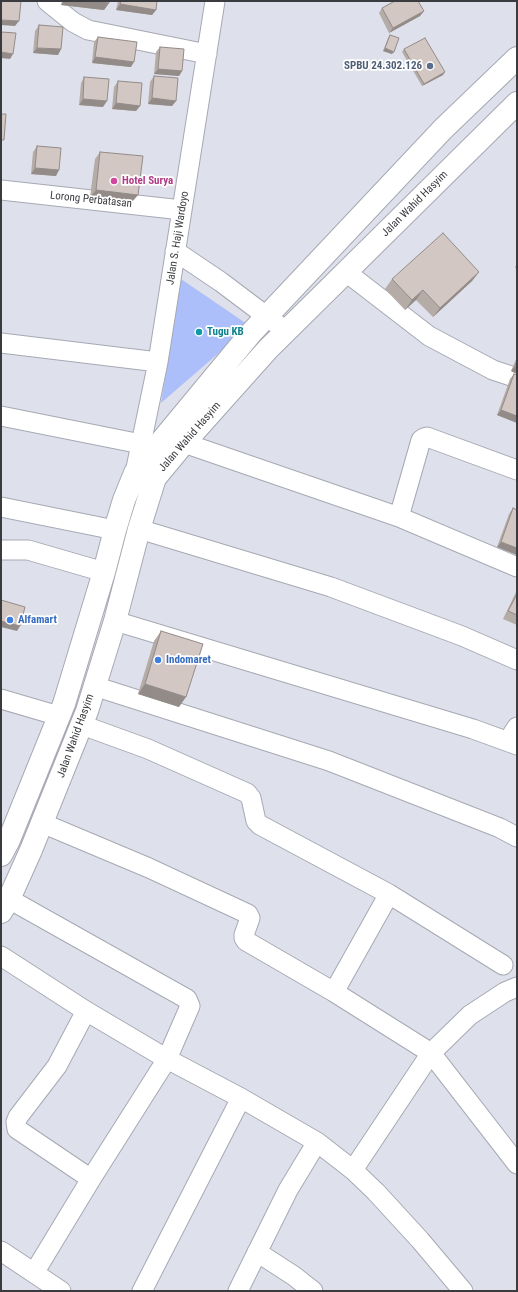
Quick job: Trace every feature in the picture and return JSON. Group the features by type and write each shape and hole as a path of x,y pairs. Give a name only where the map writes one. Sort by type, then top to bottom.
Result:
{"highway":[{"name":"Jalan Wahid Hasyim","path":"1,855 9,840 59,716 104,572 114,530 135,473 251,333 444,129 517,58"},
{"name":"Jalan Wahid Hasyim","path":"5,906 42,824 82,725 115,620 139,529 155,478 184,443 268,349 517,103"}],"street":[{"path":"47,1 73,22 88,30 207,54"},
{"name":"Jalan S. Haji Wardoyo","path":"135,473 158,362 215,1"},
{"name":"Lorong Perbatasan","path":"1,190 182,210"},
{"path":"176,251 268,316 286,331"},
{"path":"346,272 429,336 493,370 517,378"},
{"path":"1,343 158,362"},
{"path":"1,416 141,444"},
{"path":"399,517 421,440 424,438 427,437 517,470"},
{"path":"184,443 399,517 517,567"},
{"path":"1,507 114,530"},
{"path":"139,529 331,587 462,636 517,660"},
{"path":"1,550 28,550 104,572"},
{"path":"115,620 473,729 514,738"},
{"path":"94,686 329,761 500,828 517,837"},
{"path":"1,699 59,716"},
{"path":"82,725 148,749 247,793 251,798 254,816 260,825 388,894 503,965"},
{"path":"42,824 149,868 248,914 250,918 244,935 246,941 334,992 431,1053 517,1164"},
{"path":"334,992 388,894"},
{"path":"5,906 187,999 190,1006 167,1059 91,1179 34,1274"},
{"path":"1,956 86,1011 167,1059 241,1098 317,1142 353,1170 376,1192 420,1240 463,1291"},
{"path":"353,1170 431,1053 470,1015 505,992 517,987"},
{"path":"86,1011 57,1066 18,1117 16,1122 17,1129 91,1179"},
{"path":"142,1291 241,1098"},
{"path":"238,1291 288,1190 317,1142"},
{"path":"1,1251 61,1291"},
{"path":"258,1252 294,1276 312,1291"}],"shaded area":[{"path":"181,279 250,326 161,403"}],"building":[{"path":"1,1 21,1 19,21 1,20"},
{"path":"95,1 109,1 109,3"},
{"path":"121,1 157,1 156,10 120,4"},
{"path":"395,1 418,1 424,11 393,28 382,8"},
{"path":"39,25 63,27 61,49 37,48"},
{"path":"1,32 16,33 13,54 1,52"},
{"path":"390,35 399,38 394,52 385,48"},
{"path":"98,37 137,42 134,62 95,57"},
{"path":"425,38 445,72 424,84 404,49"},
{"path":"160,47 184,49 182,71 158,69"},
{"path":"154,76 178,78 176,101 152,98"},
{"path":"84,77 109,79 107,101 83,99"},
{"path":"118,81 142,83 140,106 116,103"},
{"path":"1,114 6,114 4,140 1,140"},
{"path":"37,146 61,148 59,170 35,168"},
{"name":"Hotel Surya","path":"100,152 143,156 138,195 96,190"},
{"path":"443,233 479,272 440,308 423,290 412,300 392,279"},
{"path":"514,374 517,375 517,416 501,410"},
{"path":"513,508 517,510 517,548 501,542"},
{"path":"517,594 517,615 508,611"},
{"path":"1,600 25,607 20,626 1,621"},
{"path":"161,631 203,644 186,697 145,684"}],"place":[{"name":"SPBU 24.302.126","path":"430,66"},
{"name":"Hotel Surya","path":"114,181"},
{"name":"Tugu KB","path":"199,332"},
{"name":"Alfamart","path":"10,620"},
{"name":"Indomaret","path":"158,660"}]}
